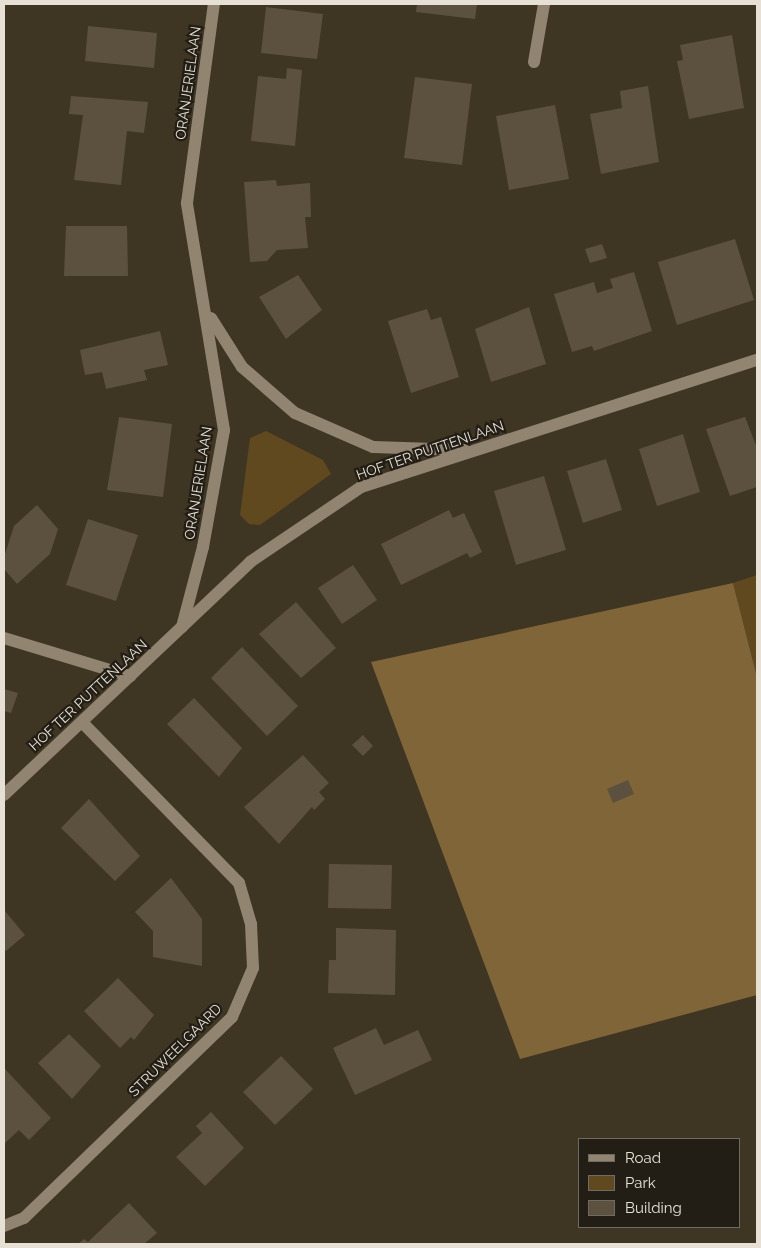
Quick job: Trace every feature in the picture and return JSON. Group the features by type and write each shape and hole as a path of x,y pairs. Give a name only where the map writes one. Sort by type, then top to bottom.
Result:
{"street":[{"name":"ORANJERIELAAN","path":"182,627 203,547 224,430 208,313 187,203 214,4"},
{"path":"534,62 544,4"},
{"name":"ORANJERIELAAN","path":"208,313 242,367 295,413 373,447 472,451"},
{"name":"HOF TER PUTTENLAAN","path":"4,795 250,562 361,487 757,360"},
{"path":"4,638 130,676"},
{"name":"STRUWEELGAARD","path":"4,1226 24,1218 232,1018 253,968 251,924 239,882 82,722"}],"green space":[{"path":"266,431 323,460 331,474 260,525 249,524 240,515 250,438"},
{"path":"757,575 757,677 733,583"}],"shaded area":[{"path":"733,583 757,677 757,995 520,1059 371,662"}],"building":[{"path":"417,4 477,4 475,19 416,12"},
{"path":"266,7 323,14 317,59 261,53"},
{"path":"88,26 157,33 154,68 85,61"},
{"path":"732,35 744,108 689,119 677,61 683,60 680,45"},
{"path":"287,68 302,70 295,146 251,141 258,76 286,79"},
{"path":"415,77 472,84 462,165 404,158"},
{"path":"648,86 659,162 601,174 590,114 622,108 620,91"},
{"path":"71,96 148,102 144,133 127,131 121,185 74,180 83,115 69,114"},
{"path":"555,105 569,179 509,190 496,116"},
{"path":"276,180 277,186 310,183 311,217 305,217 308,248 277,250 267,261 250,262 244,182"},
{"path":"66,226 127,226 128,276 64,276"},
{"path":"735,239 754,300 677,325 658,262"},
{"path":"602,244 607,258 590,263 585,249"},
{"path":"634,272 652,331 594,351 592,346 572,352 554,294 594,282 597,293 613,288 610,279"},
{"path":"298,275 322,310 286,339 259,297"},
{"path":"529,307 546,364 491,382 475,329"},
{"path":"427,309 431,320 441,317 459,377 411,393 388,321"},
{"path":"160,331 168,365 144,370 147,380 106,389 102,372 85,375 80,350"},
{"path":"119,417 172,424 163,497 107,490"},
{"path":"745,417 757,448 757,487 730,496 706,429"},
{"path":"683,434 700,492 657,506 639,449"},
{"path":"606,459 622,510 583,523 567,471"},
{"path":"544,476 566,550 516,565 494,491"},
{"path":"37,505 58,529 50,554 17,584 4,569 4,557 14,526"},
{"path":"449,510 453,518 464,513 482,552 470,558 467,553 401,585 381,544"},
{"path":"88,519 138,535 116,601 66,585"},
{"path":"353,565 377,600 342,624 318,588"},
{"path":"296,602 336,648 301,678 259,634"},
{"path":"242,647 298,706 267,736 211,678"},
{"path":"4,689 18,693 11,713 4,711"},
{"path":"194,698 242,748 219,777 167,724"},
{"path":"363,735 373,746 363,756 352,745"},
{"path":"303,755 329,783 319,792 325,799 314,810 312,807 279,844 244,807"},
{"path":"628,780 634,794 613,803 607,789"},
{"path":"89,799 140,856 115,881 61,828"},
{"path":"329,864 392,865 391,909 328,908"},
{"path":"171,878 202,919 202,966 153,957 153,931 135,912"},
{"path":"4,910 25,935 6,951 4,949"},
{"path":"336,928 396,930 395,995 328,993 329,960 336,960"},
{"path":"118,978 154,1015 134,1040 131,1037 120,1048 84,1011"},
{"path":"376,1028 384,1045 418,1030 432,1060 355,1095 333,1048"},
{"path":"69,1034 101,1066 72,1099 38,1063"},
{"path":"281,1056 313,1089 275,1125 243,1092"},
{"path":"4,1068 51,1118 29,1140 19,1130 4,1144"},
{"path":"211,1112 244,1148 205,1186 176,1157 202,1133 196,1126"},
{"path":"129,1203 157,1233 144,1244 78,1244 84,1239 88,1242"}]}
